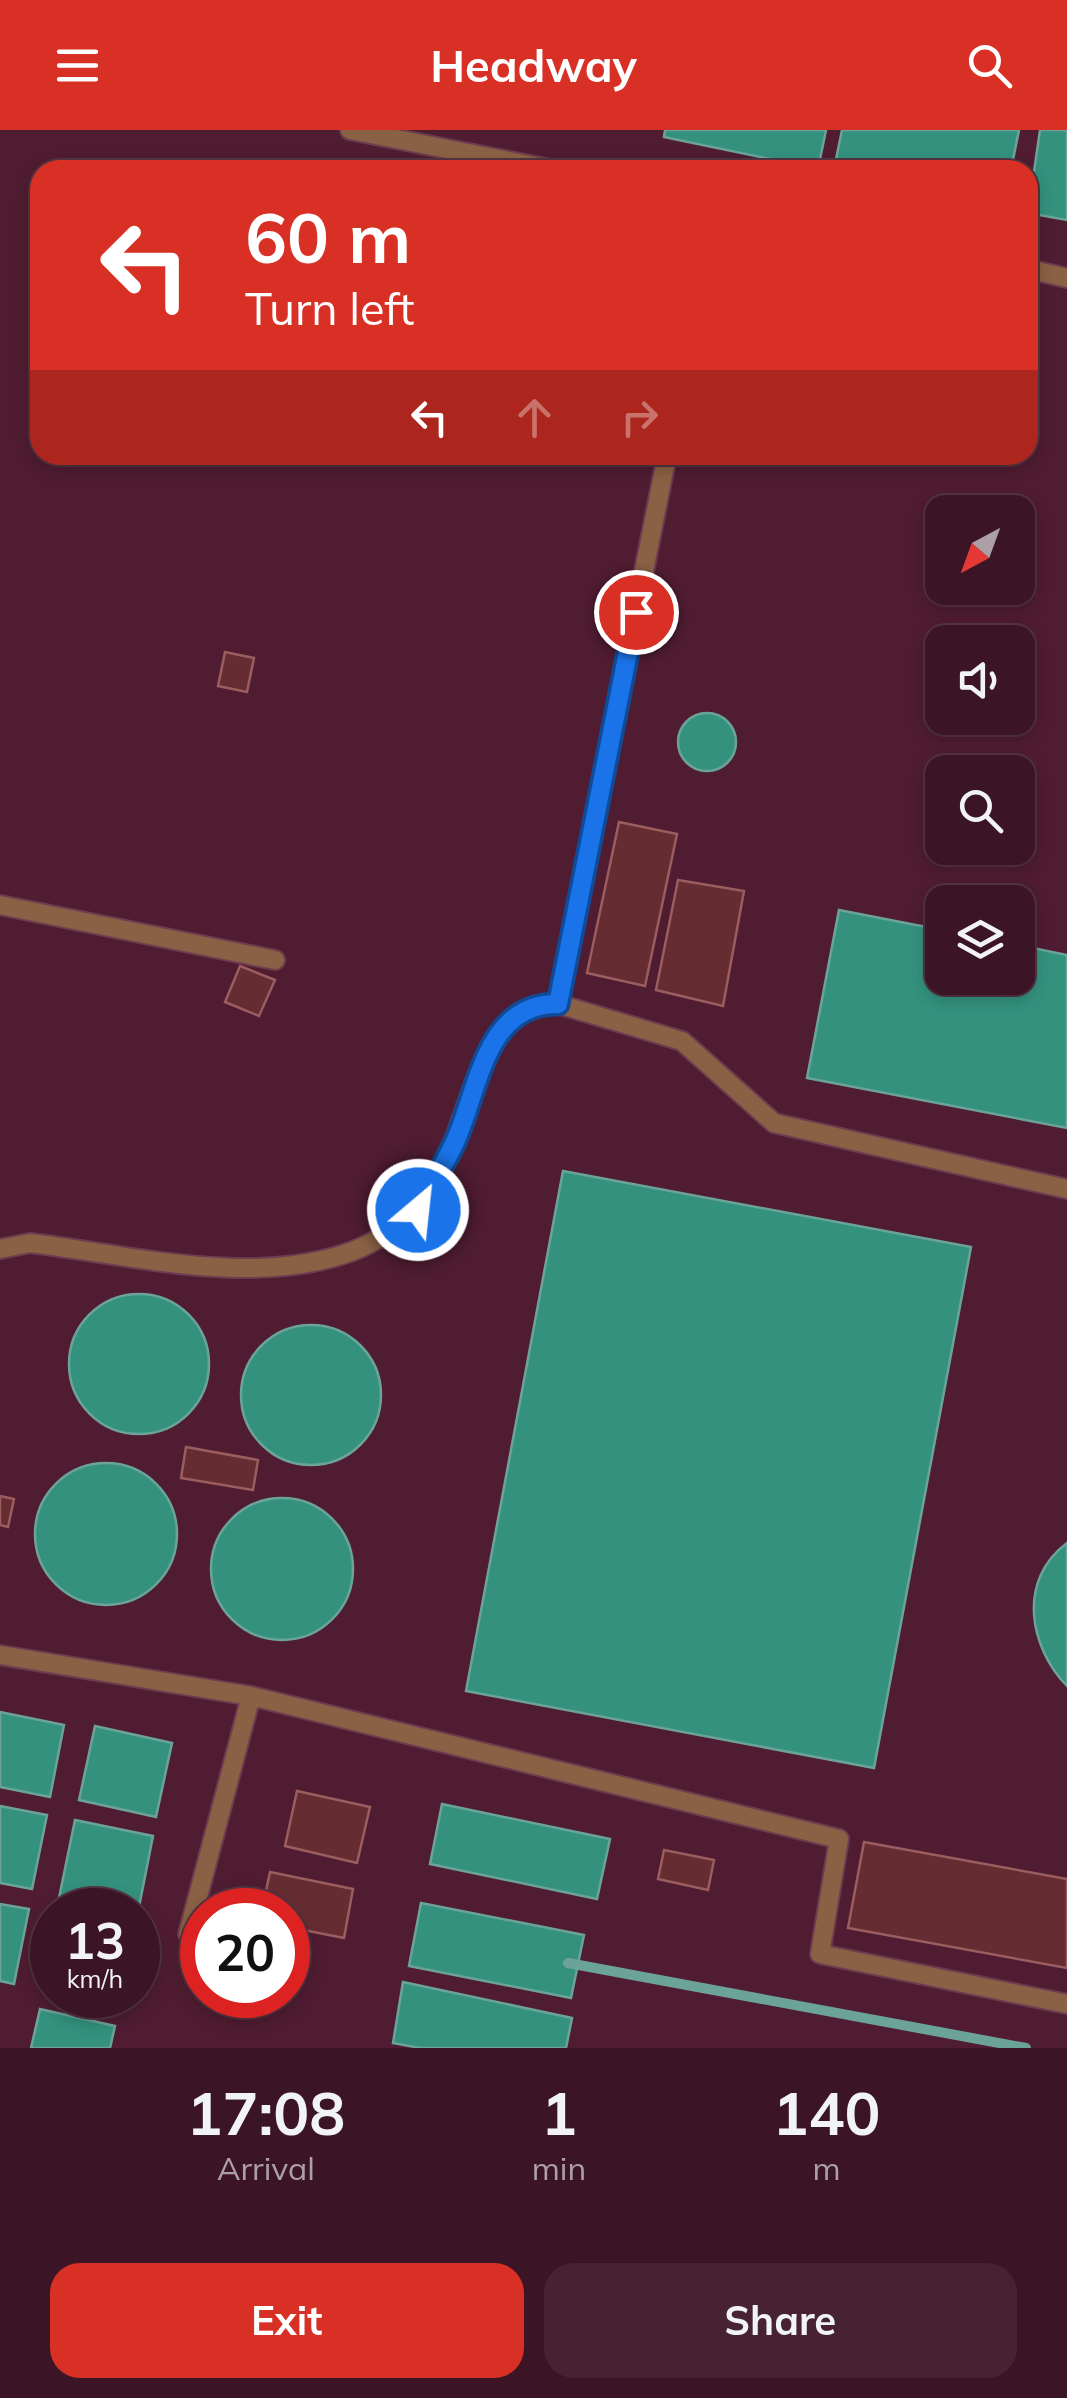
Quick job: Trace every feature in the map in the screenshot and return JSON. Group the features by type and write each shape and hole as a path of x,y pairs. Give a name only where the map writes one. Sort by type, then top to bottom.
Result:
{"lane":[{"path":"350,130 504,160"},
{"path":"1038,271 1067,278"},
{"path":"558,1004 665,465"},
{"path":"0,905 275,960"},
{"path":"0,1249 30,1243 276,1268 354,1250 418,1210 456,1140 500,1030 533,1004 558,1004 682,1041 774,1123 1067,1190"},
{"path":"0,1655 251,1696 839,1839 820,1954 1067,2004"},
{"path":"200,1888 251,1696"}],"shaded area":[{"path":"665,130 826,130 820,160 775,160 664,137"},
{"path":"842,130 1019,130 1013,160 836,160"},
{"path":"1040,130 1067,130 1067,220 1038,215 1036,160"},
{"path":"707,713 727,722 736,742 727,762 707,771 687,762 678,742 687,722"},
{"path":"839,910 925,927 925,995 1035,995 1035,948 1067,955 1067,1128 807,1078"},
{"path":"563,1171 971,1247 874,1768 466,1691"},
{"path":"139,1294 166,1299 189,1314 204,1337 209,1364 204,1391 189,1414 166,1429 139,1434 112,1429 89,1414 74,1391 69,1364 74,1337 89,1314 112,1299"},
{"path":"311,1325 338,1330 361,1345 376,1368 381,1395 376,1422 361,1445 338,1460 311,1465 284,1460 261,1445 246,1422 241,1395 246,1368 261,1345 284,1330"},
{"path":"106,1463 133,1468 156,1484 172,1507 177,1534 172,1561 156,1584 133,1600 106,1605 79,1600 56,1584 40,1561 35,1534 40,1507 56,1484 79,1468"},
{"path":"282,1498 309,1504 332,1519 347,1542 353,1569 347,1596 332,1619 309,1634 282,1640 255,1634 232,1619 217,1596 211,1569 217,1542 232,1519 255,1504"},
{"path":"1067,1543 1067,1686 1044,1652 1034,1614 1041,1575"},
{"path":"0,1712 64,1725 50,1797 0,1787"},
{"path":"95,1726 172,1743 156,1817 79,1800"},
{"path":"442,1804 610,1839 597,1899 430,1864"},
{"path":"0,1806 47,1815 32,1888 0,1883"},
{"path":"75,1820 153,1836 143,1888 61,1888"},
{"path":"421,1903 584,1935 571,1998 409,1966"},
{"path":"0,1904 29,1909 14,1984 0,1981"},
{"path":"403,1982 572,2018 566,2048 420,2048 393,2043"},
{"path":"38,2018 80,2018 115,2026 110,2048 31,2048"}],"building":[{"path":"225,652 254,658 247,692 218,686"},
{"path":"619,822 677,834 645,986 587,973"},
{"path":"678,880 744,891 723,1006 656,990"},
{"path":"240,966 275,980 259,1016 225,1002"},
{"path":"186,1447 258,1460 253,1490 181,1478"},
{"path":"0,1496 14,1499 8,1527 0,1525"},
{"path":"297,1791 370,1807 357,1863 285,1846"},
{"path":"864,1842 1067,1879 1067,1968 848,1928"},
{"path":"664,1850 714,1860 708,1890 658,1879"},
{"path":"270,1872 353,1889 344,1938 310,1931 310,1888 267,1888"}],"waterway":[{"path":"568,1963 1026,2048"}],"route":[{"path":"418,1210 456,1140 500,1030 533,1004 558,1004 636,612"}]}
